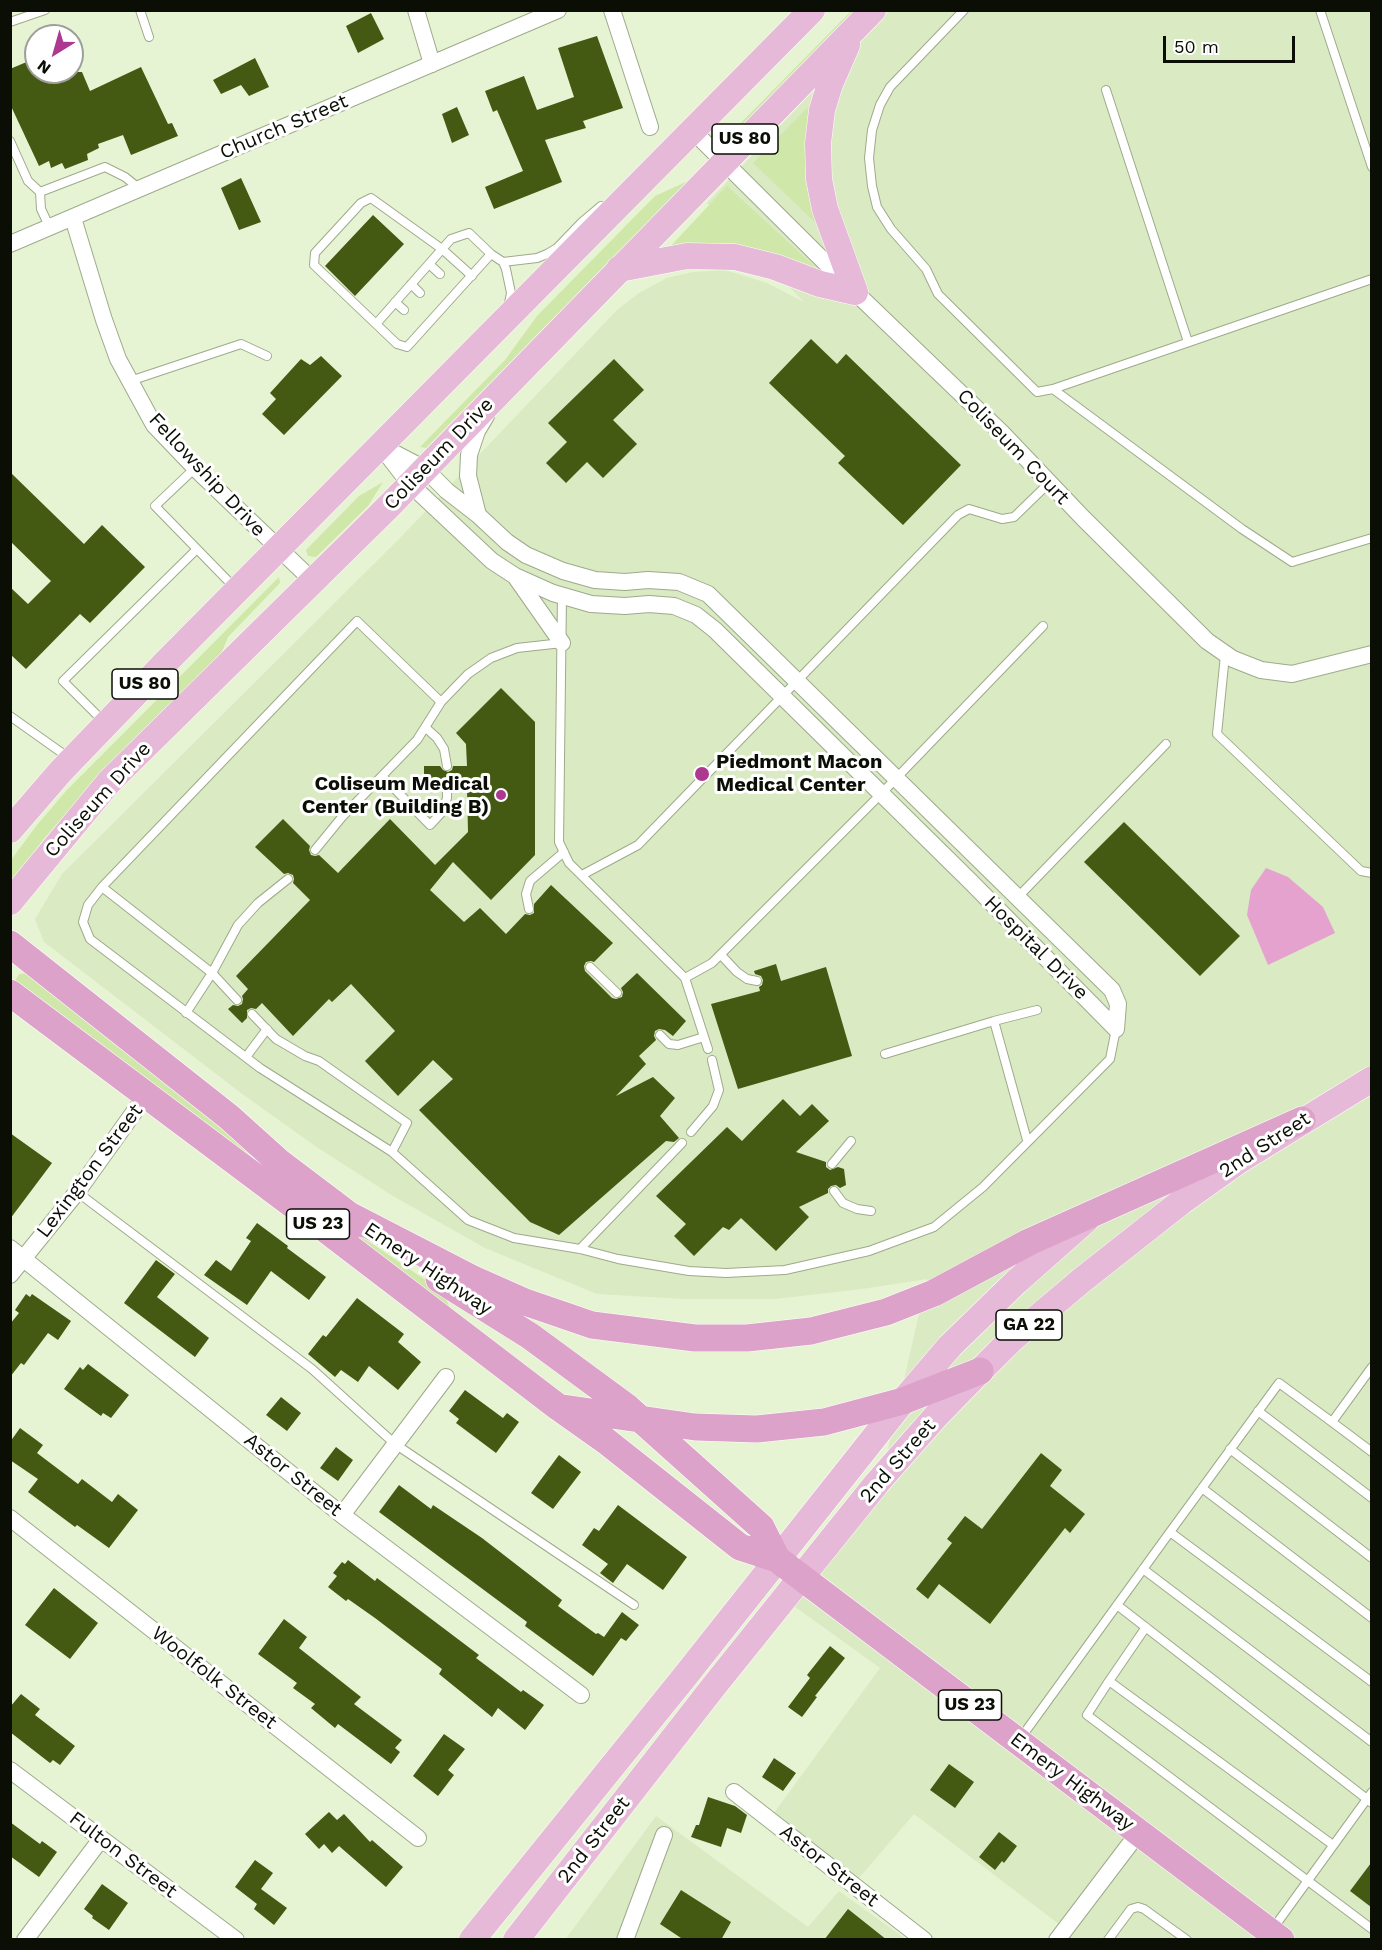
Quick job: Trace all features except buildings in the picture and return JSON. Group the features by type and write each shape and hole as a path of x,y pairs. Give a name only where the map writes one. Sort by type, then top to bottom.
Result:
{"highway":[{"name":"Emery Highway","path":"10,944 229,1117 279,1162 347,1214 450,1286 530,1336 639,1418 761,1527 777,1559"},
{"name":"Emery Highway","path":"10,993 606,1441 740,1547 777,1559 1139,1832 1272,1937"},
{"path":"347,1214 471,1278 525,1302 592,1325 694,1338 747,1338 811,1331 886,1312 934,1293 1029,1242 1302,1120"},
{"path":"558,1407 695,1427 757,1429 824,1422 903,1401 980,1371"}],"main road":[{"name":"US 80","path":"10,830 106,724 812,10"},
{"name":"Coliseum Drive","path":"10,902 109,782 418,477 865,18"},
{"path":"855,292 825,209 819,179 818,142 822,110 830,84 845,50 865,18"},
{"path":"619,269 685,256 735,257 775,267 820,284 855,292"},
{"name":"2nd Street","path":"516,1940 714,1686 878,1483 936,1416 980,1371 1029,1324 1181,1202 1240,1160 1371,1079"},
{"name":"2nd Street","path":"472,1940 903,1401 950,1346 1017,1282 1093,1215"}],"street":[{"path":"416,10 432,64"},
{"name":"Church Street","path":"10,244 558,10"},
{"path":"612,10 650,127"},
{"name":"Coliseum Court","path":"693,131 855,292 1002,433 1207,641 1233,659 1261,670 1292,674 1371,654"},
{"name":"Fellowship Drive","path":"73,218 118,359 154,424 195,468 314,582"},
{"path":"478,515 468,476 469,454 477,431 495,398"},
{"name":"Hospital Drive","path":"381,446 418,477 492,561 515,576 591,604 674,606 696,615 715,630 1116,1029"},
{"name":"Hospital Drive","path":"418,477 447,491 507,542 526,555 563,571 595,580 679,582 708,594 1112,990 1118,1004 1116,1029"},
{"path":"515,576 562,644"},
{"name":"Lexington Street","path":"10,1275 17,1254 77,1192 147,1094"},
{"name":"Astor Street","path":"17,1254 342,1515 581,1695"},
{"path":"342,1515 446,1377"},
{"name":"Woolfolk Street","path":"10,1518 418,1838"},
{"name":"Fulton Street","path":"10,1770 236,1940"},
{"name":"Astor Street","path":"734,1792 924,1940"},
{"path":"1057,1940 1139,1832"},
{"path":"625,1940 664,1835"},
{"path":"26,1940 101,1839"}],"lane":[{"path":"11,19 45,10"},
{"path":"140,10 149,37"},
{"path":"964,10 891,87 880,105 872,130 869,158 872,186 877,207 891,229 926,268 938,294 1037,392 1053,389 1371,279"},
{"path":"1320,10 1371,167"},
{"path":"1106,90 1188,342"},
{"path":"10,141 28,181 40,192 41,209 50,228"},
{"path":"40,192 105,167 125,177 140,189"},
{"path":"620,191 649,175"},
{"path":"503,262 537,258 557,248 582,222 612,197"},
{"path":"472,276 442,249 371,198 361,203 315,253 314,265 397,344 407,347 421,326 455,289 472,276 491,254"},
{"path":"376,324 451,238 469,233 503,262 509,278 511,293 508,309 498,327"},
{"path":"429,264 440,274"},
{"path":"411,284 420,293"},
{"path":"395,302 404,310"},
{"path":"130,381 241,345 267,356"},
{"path":"1053,389 1242,529 1292,562 1371,538"},
{"path":"195,468 155,506 238,590"},
{"path":"582,875 638,845 958,515 969,509 1002,519 1014,517 1049,483"},
{"path":"106,724 63,681 197,549"},
{"path":"562,595 558,843 569,863 685,978 708,1049"},
{"path":"441,702 357,621 102,887 88,905 83,922 90,939 246,1057 392,1152 468,1220 514,1238 580,1249 618,1259 679,1269 726,1273 785,1270 870,1251 934,1227 983,1186 1110,1059 1116,1029"},
{"path":"685,978 712,963 881,794 1043,626"},
{"path":"315,850 342,817 417,740 441,702 468,674 491,658 517,648 562,644"},
{"path":"1226,654 1217,734 1361,871 1371,873"},
{"path":"11,718 72,760"},
{"path":"426,728 437,738 444,749 447,766"},
{"path":"1018,897 1166,744"},
{"path":"382,776 430,825 443,811 447,789"},
{"path":"529,909 526,894 530,881 564,852"},
{"path":"186,1013 238,926 258,903 288,879"},
{"path":"102,887 212,973 237,1000"},
{"path":"721,954 737,972 747,979 757,981"},
{"path":"590,967 617,993"},
{"path":"885,1054 1037,1010"},
{"path":"252,1014 276,1039 319,1061 407,1123 392,1152"},
{"path":"994,1022 1028,1140"},
{"path":"246,1057 267,1029"},
{"path":"660,1035 669,1044 678,1045 704,1037"},
{"path":"691,1132 713,1106 719,1090 712,1060"},
{"path":"832,1164 851,1141"},
{"path":"580,1249 682,1143"},
{"path":"834,1191 843,1203 857,1209 871,1211"},
{"path":"77,1192 312,1369 395,1444 634,1605"},
{"path":"1332,1422 1371,1367"},
{"path":"1363,1379 1371,1386"},
{"path":"1018,1741 1279,1383 1371,1452"},
{"path":"1258,1411 1371,1498"},
{"path":"1230,1449 1371,1558"},
{"path":"1202,1488 1371,1618"},
{"path":"1170,1532 1371,1682"},
{"path":"1143,1569 1371,1742"},
{"path":"1117,1605 1370,1798 1308,1880 1272,1937"},
{"path":"1146,1627 1087,1715 1371,1929"},
{"path":"1109,1681 1333,1845"},
{"path":"1108,1940 1131,1909 1138,1907 1186,1940"}],"shaded area":[{"path":"851,11 858,11 742,128 731,133"},
{"path":"889,11 1371,11 1371,1939 1068,1939 1072,1934 914,1814 858,1879 774,1813 880,1668 794,1606 878,1493 927,1279 775,1299 684,1299 597,1294 485,1248 393,1196 315,1146 241,1093 44,942 35,919 62,874 401,537 617,310 639,293 667,278 693,272 725,270 767,283 804,302 707,203"},
{"path":"810,105 807,137 817,224 753,163"},
{"path":"688,181 426,448 420,447 505,360 537,316 655,196"},
{"path":"727,186 827,278 667,250"},
{"path":"383,482 368,506 316,557 308,556 306,550 359,496"},
{"path":"279,577 280,583 228,637 221,654 84,793 43,840 11,883 11,860 66,791"},
{"path":"1266,868 1288,877 1323,907 1335,933 1268,965 1247,915 1251,890"},
{"path":"28,973 333,1217 443,1292 451,1311 14,983 19,974"},
{"path":"656,1816 808,1927 839,1891 907,1940 565,1940"}],"place":[{"name":"Piedmont Macon Medical Center","path":"702,774"},
{"name":"Coliseum Medical Center (Building B)","path":"501,795"}]}
